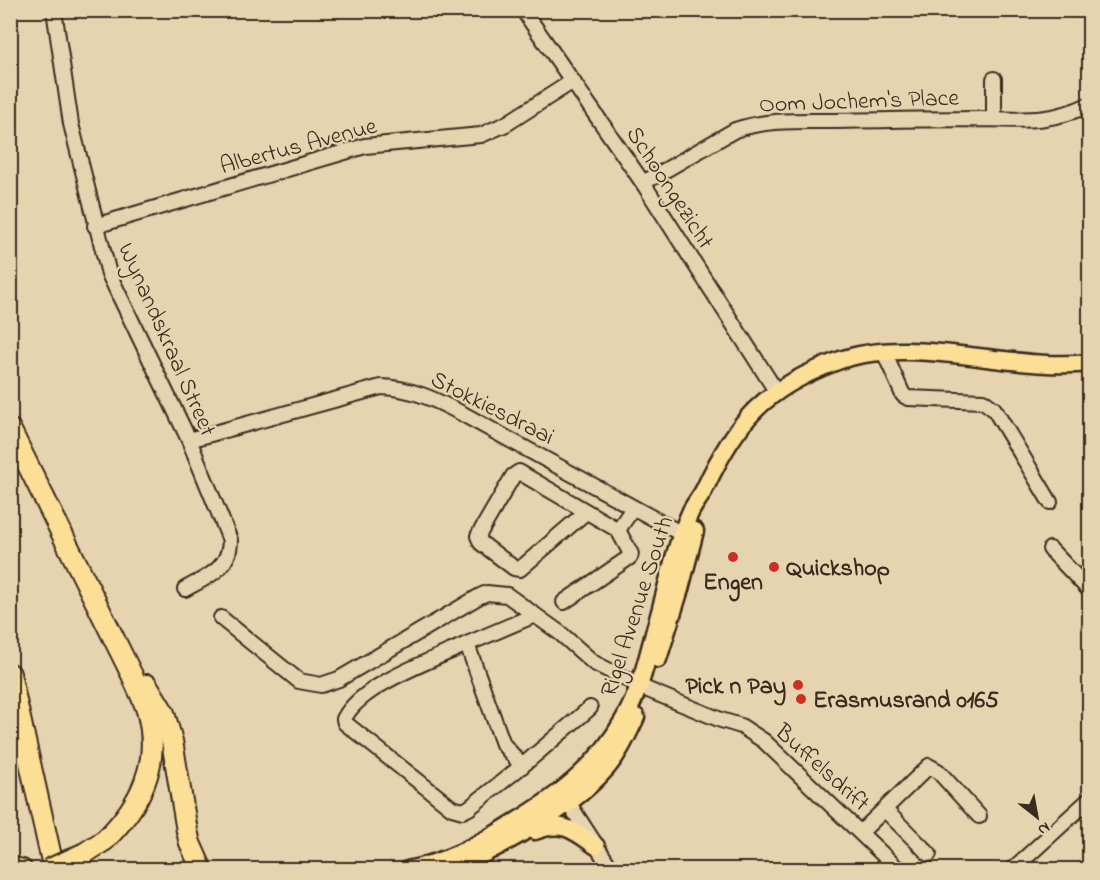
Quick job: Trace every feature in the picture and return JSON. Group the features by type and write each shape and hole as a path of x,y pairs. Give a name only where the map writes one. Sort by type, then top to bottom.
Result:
{"highway":[{"path":"10,429 132,675 148,713 152,735 152,754 147,776 138,800 123,822 105,840 85,853 48,870"},
{"path":"70,550 164,713 172,741 187,831 202,870"},
{"path":"10,674 54,870"},
{"path":"10,867 22,870"}],"main road":[{"name":"Rigel Avenue South","path":"407,870 444,860 480,844 565,797 602,773 610,765 624,742 680,589 690,512 704,491 728,441 749,415 777,391 837,361 884,352 924,352 1051,364 1089,363"},
{"name":"Rigel Avenue South","path":"452,870 545,820 565,797"},
{"path":"478,857 542,828 557,825 569,828 596,846"}],"street":[{"name":"Wynandskraal Street","path":"54,10 71,124 109,274 189,440 230,540 229,556 222,565 210,575 185,589"},
{"name":"Schoongezicht","path":"523,10 643,183 777,391"},
{"path":"994,79 994,119"},
{"name":"Albertus Avenue","path":"95,226 365,146 481,135 506,124 573,81"},
{"name":"Oom Jochem's Place","path":"643,183 735,130 750,125 788,122 994,119 1035,121 1058,117 1089,104"},
{"path":"884,352 903,395 908,398 988,403 994,409 1050,502"},
{"name":"Stokkiesdraai","path":"189,440 381,387 407,389 432,399 687,537"},
{"path":"564,603 630,557 631,554 618,530 519,472 513,476 478,536 481,543 514,568 520,569 586,513"},
{"path":"618,530 633,508"},
{"path":"1050,549 1089,591"},
{"name":"Buffelsdrift","path":"221,618 299,681 321,684 339,679 473,599 488,593 507,595 594,663 643,688 741,726 764,741 899,870"},
{"path":"535,615 387,681 350,708 344,719 345,723 452,808 463,811 470,808 522,766 590,708"},
{"path":"467,644 503,744 522,766"},
{"path":"861,832 929,766 938,771 979,816"},
{"path":"565,797 612,870"},
{"path":"1012,870 1027,865 1089,799"},
{"path":"885,810 929,854"}],"place":[{"name":"Engen","path":"733,557"},
{"name":"Quickshop","path":"774,567"},
{"name":"Pick n Pay","path":"798,685"},
{"name":"Erasmusrand 0165","path":"801,699"}]}
